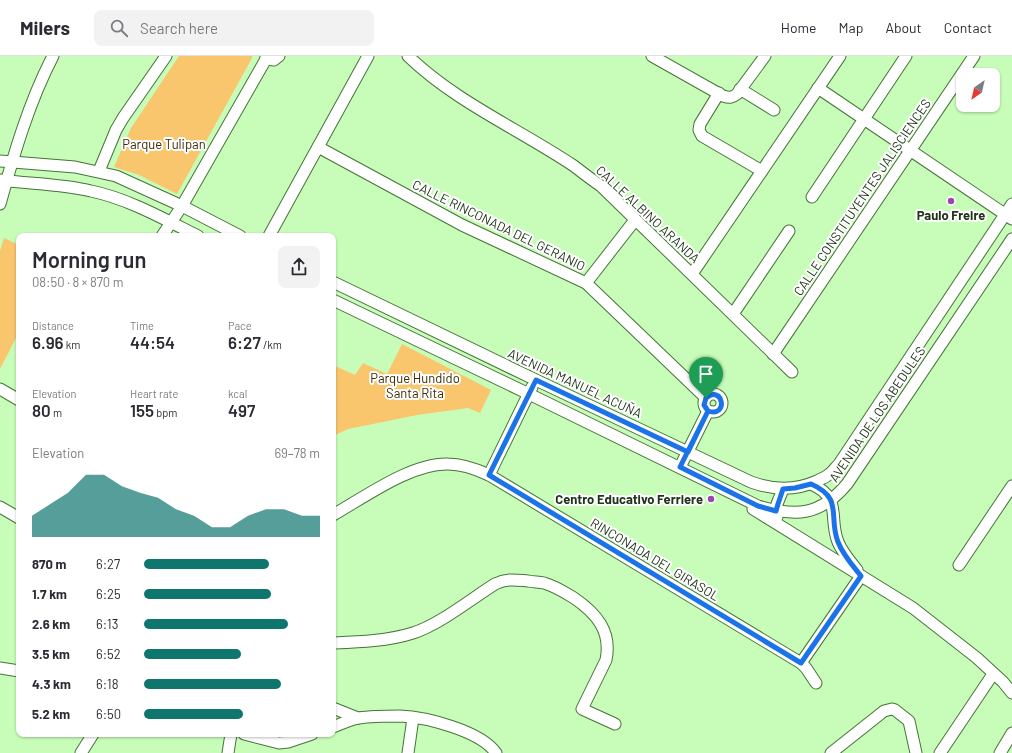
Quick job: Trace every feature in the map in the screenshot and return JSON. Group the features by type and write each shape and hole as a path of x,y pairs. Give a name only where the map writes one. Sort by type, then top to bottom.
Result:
{"street":[{"path":"99,172 116,130 166,56"},
{"path":"164,233 182,206 266,57 274,60 279,56"},
{"path":"271,233 368,56"},
{"name":"CALLE ALBINO ARANDA","path":"408,56 440,84 482,112 574,166 601,186 792,372"},
{"path":"652,56 729,98 736,93 765,56"},
{"path":"692,274 840,56"},
{"path":"812,197 906,56"},
{"name":"CALLE CONSTITUYENTES JALISCIENCES","path":"773,354 974,56"},
{"path":"0,204 3,181 49,59"},
{"path":"818,88 1008,217"},
{"path":"719,93 700,124 698,130 702,136 762,171"},
{"path":"736,93 774,110"},
{"name":"CALLE RINCONADA DEL GERANIO","path":"318,147 462,225 586,283 706,398"},
{"path":"0,161 74,167 99,172 127,181 182,206 234,233"},
{"path":"3,181 71,187 92,191 126,202 192,233"},
{"name":"AVENIDA DE LOS ABEDULES","path":"811,484 828,475 839,464 1008,217 1012,204"},
{"path":"586,283 635,220"},
{"path":"733,314 789,231"},
{"name":"AVENIDA DE LOS ABEDULES","path":"717,486 758,506 789,513 806,511 821,506 839,493 847,484 1012,239"},
{"name":"AVENIDA MANUEL ACUÑA","path":"336,283 751,482 765,487 783,489 811,484"},
{"path":"336,301 717,486 919,612 977,658 1012,693"},
{"path":"489,475 536,380"},
{"path":"0,389 16,398"},
{"path":"714,394 718,396 722,404 720,409 717,412 708,411 704,405 706,398 709,395 714,394"},
{"path":"680,467 708,411"},
{"name":"RINCONADA DEL GIRASOL","path":"336,513 412,471 447,464 477,469 801,663"},
{"path":"811,484 820,488 830,500 833,508 835,530 838,542 861,576"},
{"path":"959,565 1012,486"},
{"path":"777,524 776,511 783,489"},
{"path":"1,511 16,517"},
{"path":"816,683 801,663 861,576"},
{"path":"336,643 378,639 413,633 432,625 502,581 511,579 544,583 562,591 586,606 600,623 606,636 606,660 582,709 615,724"},
{"path":"0,668 16,671"},
{"path":"940,753 993,674"},
{"path":"336,709 358,718"},
{"path":"831,753 884,711 892,709 909,721 916,753"},
{"path":"336,726 358,718 401,716 428,720 461,730 479,738 492,747 496,753"},
{"path":"408,753 413,718"},
{"path":"1000,753 1012,733"},
{"path":"81,753 91,737"},
{"path":"228,753 231,737"},
{"path":"256,737 279,743 288,742 303,737"}],"green space":[{"name":"Parque Tulipan","path":"179,56 252,56 252,58 177,194 139,175 114,167 131,128"},
{"path":"4,238 16,244 16,338 0,369 0,251"},
{"name":"Parque Hundido Santa Rita","path":"402,344 491,390 480,413 468,408 417,415 348,429 336,435 336,366 355,375 363,363 387,374"}],"place":[{"name":"Paulo Freire","path":"951,201"},
{"name":"Centro Educativo Ferriere","path":"711,499"}],"route":[{"path":"706,398 704,405 708,411 688,452 536,380 489,475 801,663 861,576 838,542 835,530 833,508 830,500 820,488 811,484 783,489 776,511 758,506 680,467 688,452 708,411 717,412 722,404 718,396 714,394 709,395 706,398"}]}
